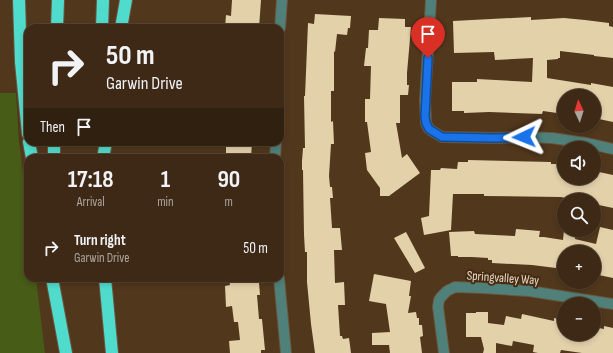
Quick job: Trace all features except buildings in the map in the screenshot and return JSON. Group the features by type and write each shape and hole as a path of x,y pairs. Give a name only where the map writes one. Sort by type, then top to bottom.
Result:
{"highway":[{"path":"19,0 21,62 24,93"},
{"path":"57,24 58,0"},
{"path":"102,24 103,0"},
{"path":"122,24 126,0"},
{"path":"53,282 66,353"},
{"path":"60,282 66,353"},
{"path":"105,282 112,353"}],"street":[{"path":"280,24 282,0"},
{"path":"431,0 425,101 426,123 429,129 442,137 552,138 613,149"},
{"path":"279,282 286,353"},
{"name":"Springvalley Way","path":"444,353 438,307 439,300 447,291 455,287 529,291 613,304"}],"green space":[{"path":"0,93 16,93 19,141 24,182 24,282 36,282 45,353 0,353"}],"route":[{"path":"428,58 425,116 429,129 442,137 524,137"}]}
